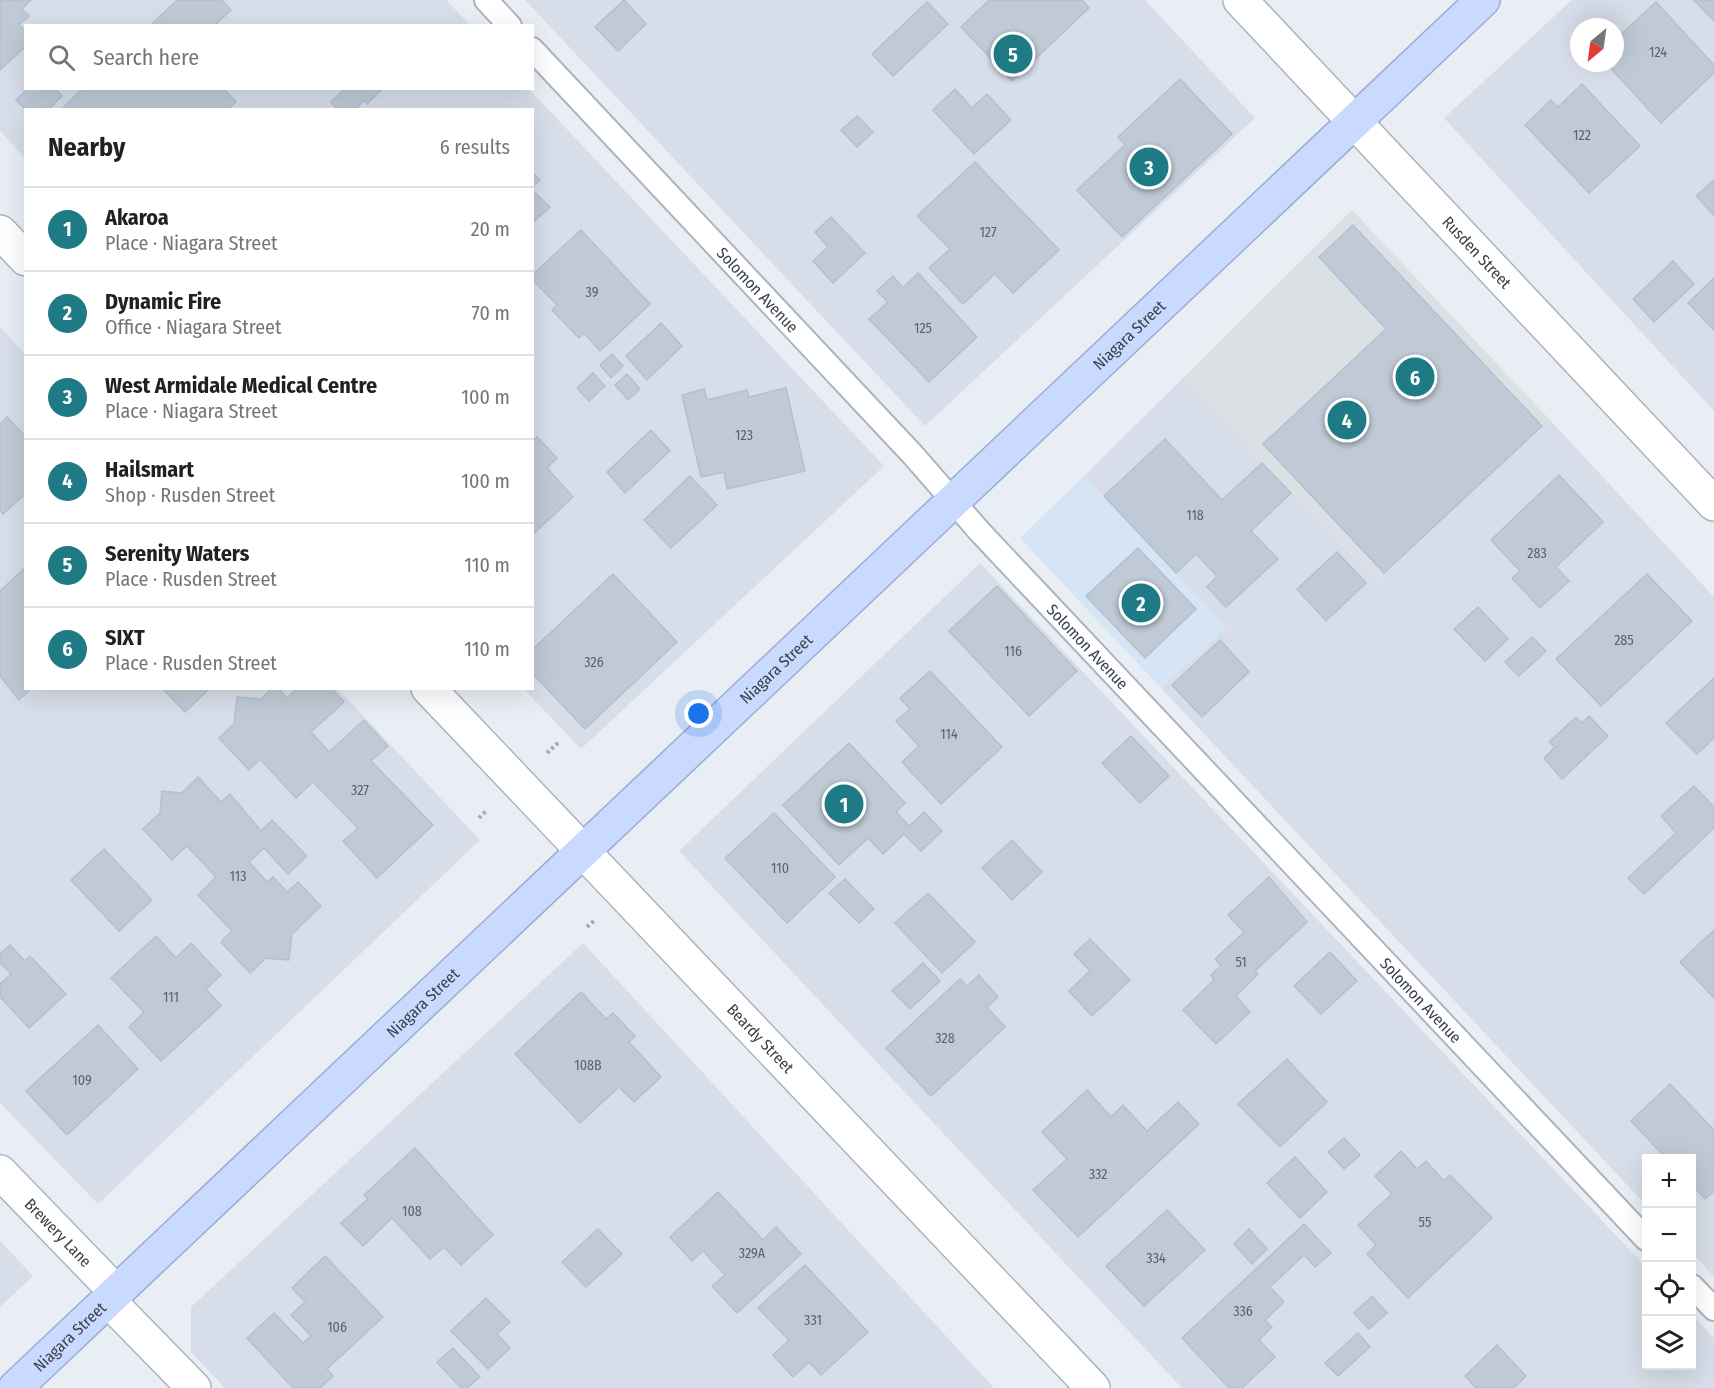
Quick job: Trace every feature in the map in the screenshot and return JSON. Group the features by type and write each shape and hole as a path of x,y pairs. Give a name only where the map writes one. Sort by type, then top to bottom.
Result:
{"street":[{"name":"Rusden Street","path":"1240,0 1714,504"},
{"name":"Niagara Street","path":"15,1388 1483,0"},
{"path":"0,232 24,257"},
{"name":"Beardy Street","path":"430,690 581,852 1093,1388"},
{"name":"Brewery Lane","path":"0,1172 194,1388"}],"lane":[{"path":"486,0 508,24"},
{"name":"Solomon Avenue","path":"534,51 953,501 1642,1234"},
{"path":"1696,1290 1714,1309"}],"path":[{"path":"547,753 560,741"},
{"path":"479,818 487,810"}],"shaded area":[{"path":"0,0 446,0 469,24 24,24 24,90 530,90 884,466 581,749 525,690 534,690 534,108 24,108 24,157 0,131"},
{"path":"525,0 1145,0 1255,118 925,426"},
{"path":"1572,0 1714,0 1714,411 1444,118"},
{"path":"1352,210 1549,419 1376,581 1184,377"},
{"path":"0,327 24,353 24,690 339,690 480,840 98,1204 0,1103"},
{"path":"1184,377 1376,581 1549,419 1714,597 1714,1277 1696,1257 1696,1154 1642,1154 1642,1201 1161,688 1226,627 1084,476"},
{"path":"1084,476 1227,627 1161,688 1020,538"},
{"path":"980,563 1642,1263 1642,1370 1696,1370 1696,1319 1714,1338 1714,1388 1182,1388 679,851"},
{"path":"583,943 994,1388 225,1388 191,1352 191,1307"},
{"path":"0,1241 33,1276 0,1307"}],"building":[{"path":"0,0 31,0 22,9 29,16 19,25 24,30 24,48 0,70"},
{"path":"177,0 222,0 231,10 216,24 152,24"},
{"path":"624,0 646,24 618,51 595,27"},
{"path":"989,0 1082,0 1089,8 1012,81 961,27"},
{"path":"1694,0 1714,0 1714,21"},
{"path":"927,2 948,24 893,76 872,54"},
{"path":"1656,2 1714,65 1714,73 1661,123 1614,72 1624,72 1624,32"},
{"path":"1180,79 1232,134 1122,237 1077,190 1125,145 1118,137"},
{"path":"1582,84 1640,146 1589,193 1525,125 1551,100 1558,107"},
{"path":"955,89 972,108 987,94 1011,120 974,154 933,110"},
{"path":"26,90 57,90 62,96 50,108 24,108 16,100"},
{"path":"81,90 225,90 236,102 229,108 63,108"},
{"path":"343,90 381,90 367,104 364,100 357,108 336,108 331,102"},
{"path":"857,116 873,132 857,147 841,130"},
{"path":"975,162 1059,250 1013,293 995,274 963,304 929,268 950,249 917,216"},
{"path":"534,174 540,180 534,185"},
{"path":"1714,180 1714,215 1696,196"},
{"path":"534,192 550,207 534,221"},
{"path":"831,217 865,253 833,283 813,261 828,247 815,232"},
{"path":"1353,225 1542,426 1384,573 1263,444 1386,329 1319,257"},
{"path":"581,230 650,304 600,351 584,333 579,338 552,310 557,305 534,281 534,273"},
{"path":"1673,261 1694,284 1654,322 1633,299"},
{"path":"918,273 977,337 929,382 869,319 888,302 877,291 893,276 903,288"},
{"path":"1714,278 1714,330 1688,303"},
{"path":"661,323 682,346 647,380 626,356"},
{"path":"612,354 623,366 611,378 600,365"},
{"path":"593,373 605,386 589,401 577,388"},
{"path":"627,374 640,389 628,400 615,385"},
{"path":"786,388 805,471 727,489 724,472 701,477 682,395 704,389 707,400 747,390 749,397"},
{"path":"7,417 24,435 24,495 3,514 0,510 0,424"},
{"path":"651,430 670,451 625,493 607,472"},
{"path":"537,437 557,458 547,468 573,497 534,533 534,439"},
{"path":"1165,439 1222,500 1262,463 1291,493 1251,531 1278,559 1226,607 1207,587 1217,576 1196,554 1176,573 1104,496"},
{"path":"1559,475 1603,522 1556,567 1569,581 1540,608 1512,578 1520,571 1491,540"},
{"path":"690,476 717,505 671,548 644,520"},
{"path":"1138,548 1196,609 1145,658 1086,596"},
{"path":"1337,552 1366,583 1326,621 1297,589"},
{"path":"24,569 24,690 30,690 19,700 0,676 0,591"},
{"path":"613,574 677,642 585,729 534,675 534,648"},
{"path":"1647,574 1692,621 1601,706 1556,659"},
{"path":"997,586 1077,671 1029,716 949,631"},
{"path":"1478,607 1508,639 1485,661 1454,629"},
{"path":"1532,637 1546,651 1519,676 1505,662"},
{"path":"1220,640 1249,672 1202,717 1172,685"},
{"path":"930,671 1002,747 941,804 902,762 919,746 896,721 910,709 900,698"},
{"path":"1714,678 1714,738 1697,754 1666,723"},
{"path":"164,690 208,690 185,712"},
{"path":"270,690 280,690 287,698 295,690 333,690 344,702 311,732 329,752 364,720 388,746 371,761 433,825 377,878 343,841 358,828 313,782 296,798 260,759 249,770 219,738 234,724 237,697 261,699"},
{"path":"1589,716 1608,736 1562,779 1544,758 1555,747 1549,742 1576,717 1582,723"},
{"path":"1131,736 1169,776 1140,803 1102,763"},
{"path":"849,743 905,803 896,812 909,826 924,812 942,831 921,851 904,834 883,854 868,838 839,865 783,805"},
{"path":"198,777 221,802 230,794 261,831 272,820 307,856 288,874 264,848 249,862 267,882 273,877 287,892 298,882 321,906 292,934 289,960 266,958 250,973 221,942 232,931 198,895 216,877 187,846 172,860 143,829 160,813 162,791 182,793"},
{"path":"1694,786 1714,807 1714,828 1644,894 1628,878 1676,833 1661,816"},
{"path":"774,813 835,877 787,923 725,858"},
{"path":"1012,840 1042,872 1012,900 982,868"},
{"path":"104,849 152,900 119,931 71,880"},
{"path":"1269,877 1307,922 1255,971 1258,974 1236,996 1250,1012 1216,1044 1183,1010 1214,980 1211,975 1221,966 1215,959 1244,932 1228,915"},
{"path":"845,879 874,909 859,923 829,893"},
{"path":"928,893 975,942 942,973 895,923"},
{"path":"1714,930 1714,998 1680,962"},
{"path":"156,936 176,958 191,943 221,975 206,989 221,1006 161,1061 129,1027 144,1012 111,978"},
{"path":"1090,939 1130,980 1092,1016 1069,991 1090,971 1074,954"},
{"path":"10,945 25,961 30,956 66,994 29,1028 0,997 0,984 11,974 0,963 0,954"},
{"path":"1330,952 1357,981 1321,1014 1294,986"},
{"path":"923,963 940,981 910,1009 892,991"},
{"path":"979,975 998,997 987,1007 1005,1027 931,1096 886,1048 960,979 967,986"},
{"path":"581,992 606,1019 613,1013 635,1036 629,1042 661,1077 634,1102 619,1087 580,1123 515,1054"},
{"path":"98,1025 138,1069 67,1135 26,1091"},
{"path":"1287,1059 1327,1102 1280,1147 1238,1104"},
{"path":"1670,1084 1714,1130 1714,1191 1705,1199 1696,1189 1696,1154 1662,1154 1631,1121"},
{"path":"1087,1090 1111,1117 1123,1105 1147,1131 1178,1102 1199,1124 1078,1237 1033,1190 1067,1159 1042,1132"},
{"path":"1344,1138 1360,1155 1344,1169 1328,1152"},
{"path":"415,1148 493,1235 461,1265 444,1247 430,1259 392,1218 363,1246 341,1223 368,1199 364,1195"},
{"path":"1401,1151 1417,1169 1426,1161 1444,1181 1450,1175 1492,1218 1408,1298 1367,1254 1376,1245 1358,1225 1392,1194 1375,1176"},
{"path":"1295,1157 1327,1192 1300,1218 1267,1183"},
{"path":"718,1192 763,1240 776,1227 801,1254 737,1313 712,1286 725,1275 703,1251 692,1261 670,1237"},
{"path":"1167,1210 1205,1250 1144,1306 1106,1266"},
{"path":"1304,1224 1331,1253 1315,1267 1304,1255 1270,1287 1284,1302 1265,1320 1272,1327 1259,1340 1275,1357 1242,1388 1229,1388 1182,1338"},
{"path":"598,1229 622,1254 586,1287 562,1262"},
{"path":"1249,1229 1267,1249 1252,1264 1234,1244"},
{"path":"325,1256 383,1317 327,1369 333,1376 320,1388 293,1388 247,1338 274,1313 303,1343 311,1336 291,1315 305,1302 292,1288"},
{"path":"805,1265 868,1332 821,1375 809,1362 793,1377 773,1355 789,1340 758,1308"},
{"path":"1372,1296 1387,1313 1369,1329 1354,1313"},
{"path":"486,1298 510,1322 497,1334 510,1348 488,1369 451,1331"},
{"path":"1358,1333 1370,1347 1338,1376 1325,1363"},
{"path":"1497,1345 1526,1376 1514,1388 1476,1388 1465,1376"},
{"path":"453,1348 480,1377 467,1388 461,1388 437,1362"}],"place":[{"name":"Serenity Waters","path":"1013,54"},
{"name":"West Armidale Medical Centre","path":"1149,167"},
{"name":"SIXT","path":"1415,377"},
{"name":"Hailsmart","path":"1347,420"},
{"name":"Dynamic Fire","path":"1141,603"},
{"name":"Akaroa","path":"844,804"}]}
